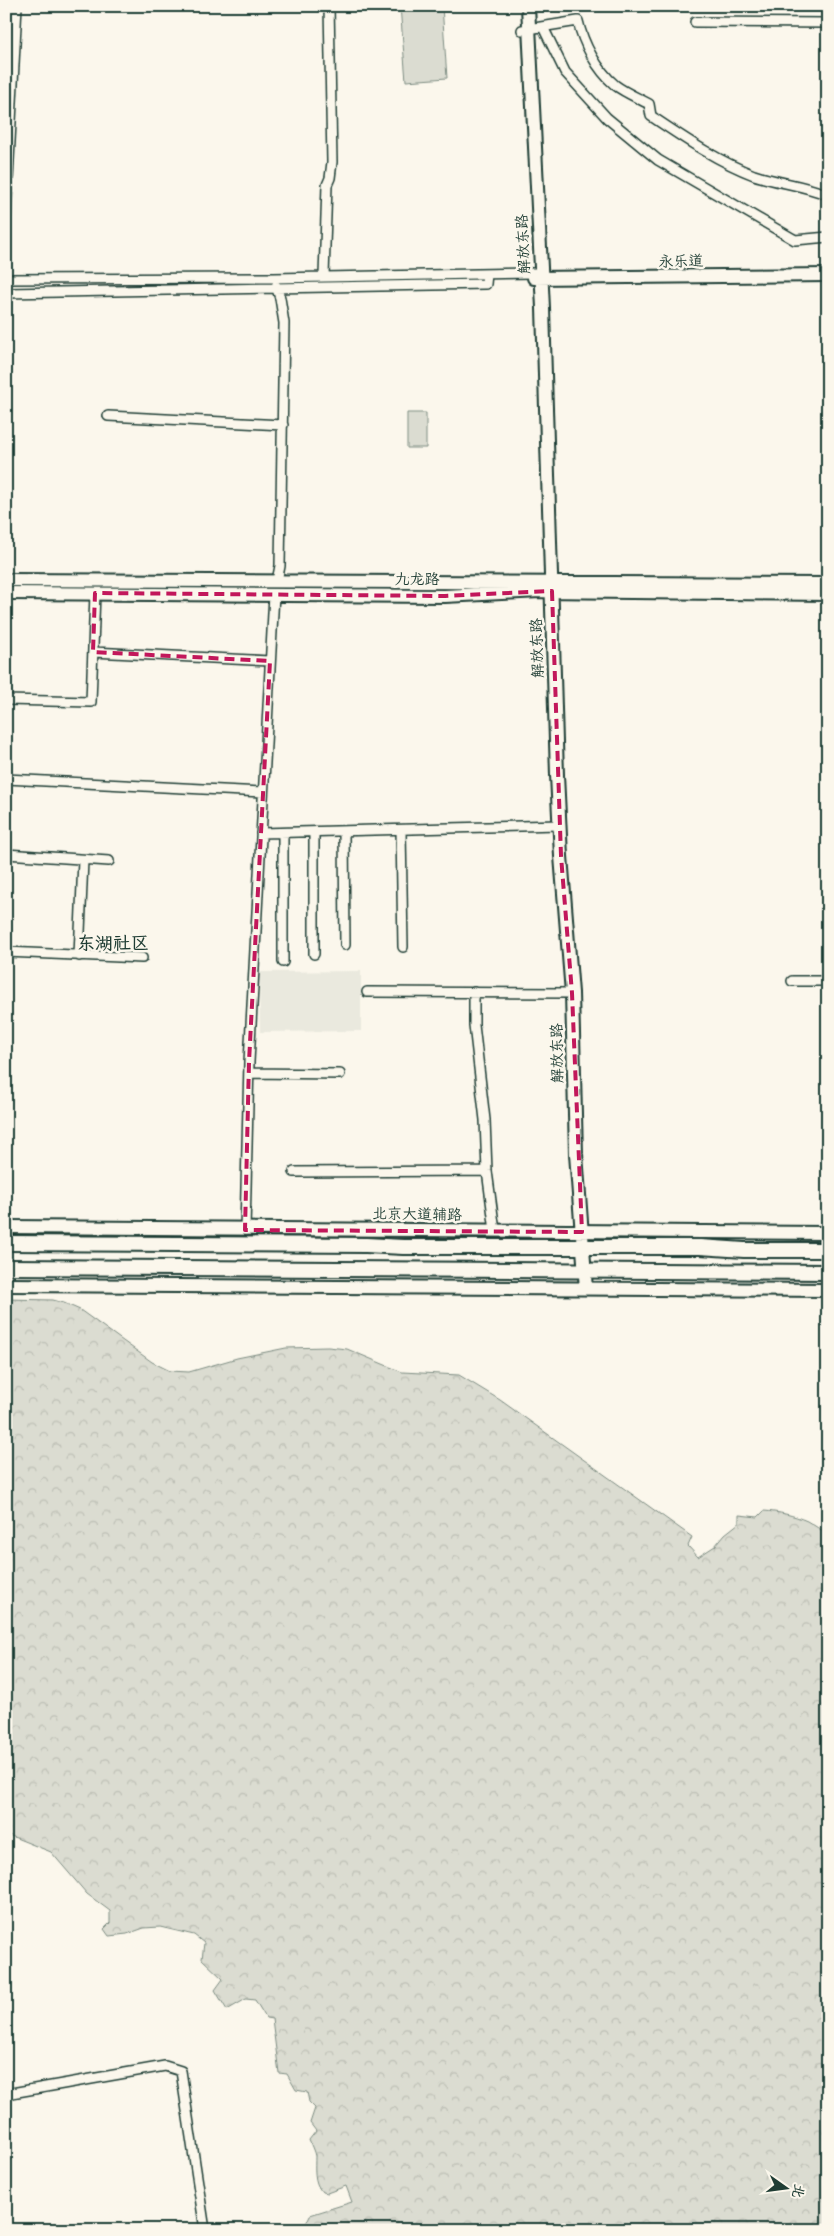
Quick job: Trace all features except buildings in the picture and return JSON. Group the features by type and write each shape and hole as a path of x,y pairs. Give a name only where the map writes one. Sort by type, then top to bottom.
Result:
{"main road":[{"name":"解放东路","path":"520,6 525,29 537,280 556,825 568,993 582,1289"},
{"name":"解放东路","path":"525,29 528,6"},
{"name":"永乐道","path":"537,280 828,275"},
{"name":"永乐道","path":"537,280 828,281"},
{"name":"九龙路","path":"6,580 277,581 828,594"},
{"name":"九龙路","path":"6,593 445,596 548,586 828,584"},
{"name":"北京大道辅路","path":"6,1227 828,1233"},
{"path":"6,1243 357,1245 403,1248 700,1247 744,1250 828,1250"},
{"path":"6,1267 828,1272"},
{"path":"6,1285 828,1290"}],"street":[{"path":"6,219 17,6"},
{"path":"324,276 327,185 332,162 329,6"},
{"path":"525,29 578,21 581,36 593,57 614,84 649,104 651,116 704,151 754,175 814,189 828,195"},
{"path":"695,22 828,23"},
{"path":"543,27 565,72 607,118 658,160 795,240 828,237"},
{"path":"6,293 486,284 487,274"},
{"path":"6,279 274,278 487,274 537,280"},
{"path":"274,278 284,323 280,566 277,581"},
{"path":"108,416 283,425"},
{"path":"6,700 91,702 96,593"},
{"path":"245,1230 249,1073 274,594"},
{"path":"93,652 270,661"},
{"path":"6,779 263,792"},
{"path":"261,833 401,831 556,825"},
{"path":"401,831 403,947"},
{"path":"314,832 314,954"},
{"path":"344,832 345,946"},
{"path":"283,833 283,962"},
{"path":"6,854 109,861"},
{"path":"79,956 83,860"},
{"path":"6,952 142,958"},
{"path":"792,981 828,981"},
{"path":"367,992 568,993"},
{"path":"474,992 474,1025 485,1120 487,1171 495,1231"},
{"path":"249,1073 340,1074"},
{"path":"294,1172 487,1171"},
{"path":"6,2094 166,2066 181,2071 205,2230"}],"highlighted area":[{"path":"552,591 561,856 572,993 582,1232 245,1230 249,1062 270,661 93,652 95,593 445,596"}],"shaded area":[{"path":"361,971 361,1031 260,1032 259,972"}],"green space":[{"path":"400,6 442,6 447,78 406,81"},
{"path":"407,413 426,413 426,448 407,448"},
{"path":"6,1299 53,1300 80,1310 152,1362 170,1371 189,1372 237,1358 286,1348 328,1347 347,1349 402,1372 459,1375 500,1400 692,1537 688,1546 698,1557 715,1546 725,1534 739,1523 739,1515 758,1517 764,1511 781,1513 807,1521 828,1533 828,2230 303,2230 310,2215 352,2202 346,2186 327,2193 322,2192 317,2184 315,2156 309,2140 316,2131 310,2123 315,2108 309,2102 307,2092 296,2090 287,2074 279,2073 272,2019 266,2018 255,2000 246,1999 227,2010 215,1990 223,1979 202,1959 204,1943 194,1935 160,1927 144,1928 127,1934 109,1936 104,1929 110,1923 110,1911 87,1894 51,1852 6,1834"}],"district":[{"name":"东湖社区","path":"113,943"}]}
